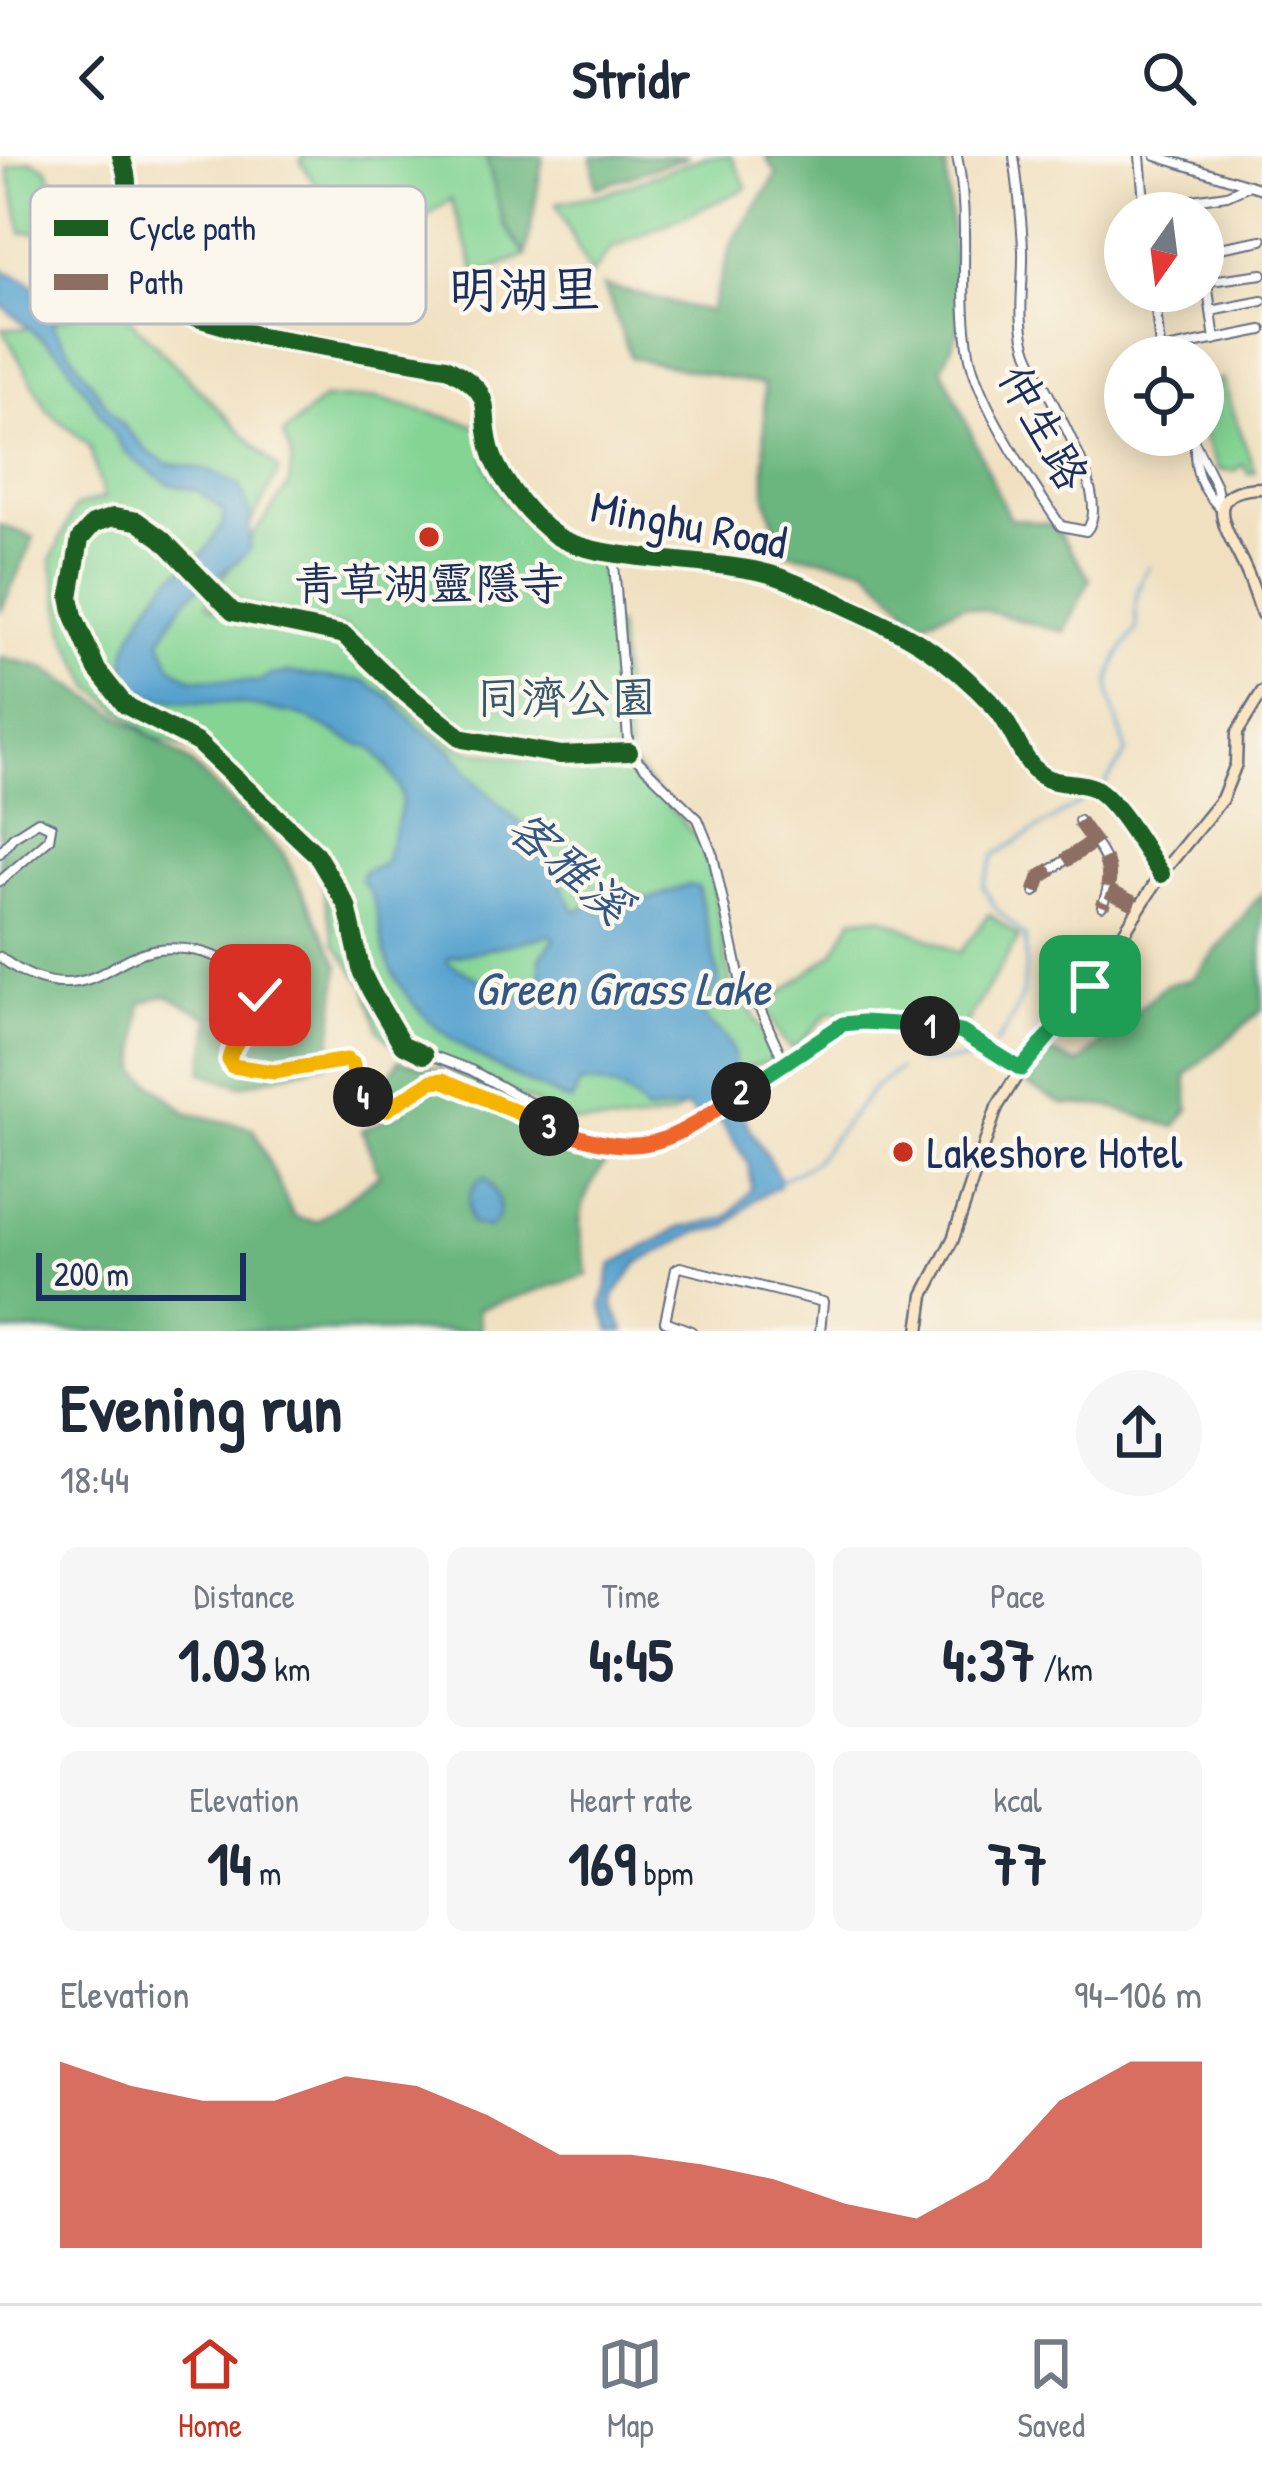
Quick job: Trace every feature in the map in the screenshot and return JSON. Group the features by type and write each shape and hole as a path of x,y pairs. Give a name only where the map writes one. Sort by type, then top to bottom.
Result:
{"street":[{"name":"Minghu Road","path":"121,156 127,186"},
{"name":"仲生路","path":"957,156 969,357 991,409 1061,526 1086,531 1095,517 1093,488 1022,333 1023,232 1014,156"},
{"path":"1140,156 1143,192"},
{"path":"1156,156 1262,189"},
{"path":"1224,196 1249,185"},
{"path":"1224,247 1262,240"},
{"path":"1224,279 1262,274"},
{"path":"1224,308 1262,301"},
{"name":"Minghu Road","path":"218,324 260,336 446,367 469,379 482,393 494,459 541,523 559,538 594,550 768,574 904,631 947,660 998,709 1038,773 1098,791 1161,874"},
{"path":"1224,338 1262,330"},
{"path":"1194,456 1204,491 1220,509 1262,614"},
{"path":"1220,509 1241,490 1262,488"},
{"path":"583,1136 471,1070 402,1044 362,973 347,906 316,854 198,743 125,706 98,670 70,597 80,539 93,524 113,517 137,521 233,612 344,635 463,740 561,755 629,752"},
{"path":"614,551 629,752 698,819 712,856 742,992 754,1003 784,1064"},
{"path":"919,1331 924,1295 953,1239 987,1130 1021,1069 1090,986 1161,874 1222,799 1236,764 1238,733 1262,692"},
{"path":"0,853 28,825 38,821 51,826 49,839 0,881"},
{"path":"1079,821 1110,866 1102,906"},
{"path":"1035,892 1040,877 1093,842"},
{"path":"1108,891 1140,906"},
{"path":"0,957 24,974 51,982 93,977 154,950 211,955 256,986 262,1001 255,1021 240,1034 229,1054 238,1069 274,1072 347,1060 353,1064 358,1090 375,1108 399,1106 432,1081 443,1080 583,1136 625,1144 666,1141 843,1024 954,1029 1021,1069"},
{"path":"691,1331 664,1322 680,1267 824,1301 820,1331"}],"green space":[{"path":"302,156 486,156 504,224 526,255 477,276 451,199 426,217 426,186 316,186"},
{"path":"486,156 543,156 526,255 504,224"},
{"path":"592,156 689,156 596,188"},
{"path":"707,156 731,156 747,188 611,249 591,275 556,203 604,194"},
{"path":"765,156 945,156 960,327 942,368 1009,518 1053,525 1090,579 1064,632 964,605 921,622 866,567 782,551 765,493 764,385 631,358 604,286 710,312 733,241 777,174"},
{"path":"31,161 48,171 52,186 30,186 30,232 22,233 8,168"},
{"name":"同濟公園","path":"135,324 279,470 222,579 289,485 292,458 283,435 323,399 378,398 484,428 487,466 507,504 532,531 602,556 608,625 617,625 629,752 561,755 470,733 450,721 346,628 239,603 219,582 207,604 236,622 342,644 433,730 466,750 559,765 630,761 707,850 732,992 748,1005 776,1060 746,1067 671,1116 624,1124 573,1122 475,1074 397,1050 379,1030 365,985 335,944 318,867 195,751 152,736 92,687 66,636 51,560 75,507 104,498 89,445 48,411 2,328"},
{"path":"1224,385 1255,472 1248,474 1243,464 1235,471 1218,469 1212,456 1224,456"},
{"path":"0,525 34,537 0,613"},
{"path":"0,657 43,667 186,759 283,853 339,965 329,1062 241,1086 202,1073 211,1018 166,995 141,1003 137,1071 187,1113 253,1128 294,1217 316,1222 379,1175 362,1130 405,1111 379,1092 399,1060 467,1077 609,1157 581,1213 588,1275 478,1309 481,1331 0,1331"},
{"path":"1262,893 1262,1010 1186,1075 1189,1109 1175,1127 1107,1106 1063,1104 1027,1084 1049,1051 1078,1064 1166,985 1193,979"},
{"path":"989,914 1019,937 964,1027 830,1012 793,1049 764,1006 834,953 853,918 882,917 960,953"}],"water":[{"name":"Green Grass Lake","path":"0,269 30,283 30,324 54,324 112,413 149,453 166,463 211,471 240,486 250,514 250,549 195,591 161,640 172,667 190,678 258,682 289,673 364,681 451,750 477,783 535,837 575,911 625,894 650,899 688,885 698,887 720,983 702,1008 703,1014 730,1045 735,1067 731,1096 780,1178 779,1186 755,1199 726,1227 698,1232 638,1263 614,1296 613,1307 625,1331 611,1331 602,1305 612,1265 679,1228 727,1218 751,1190 749,1164 712,1109 699,1117 687,1107 646,1113 625,1093 590,1083 580,1083 568,1101 488,1062 418,1009 387,959 376,907 361,881 363,872 385,863 402,804 396,780 371,747 299,715 241,704 169,699 133,684 126,659 135,628 163,587 207,549 222,527 224,512 199,491 169,484 124,450 62,355 0,304","holes":["551,935 555,939 540,957 541,995 514,998 448,963 448,958"]},
{"path":"485,1177 499,1204 498,1217 488,1228 471,1223 469,1210 472,1191"}],"waterway":[{"path":"1103,787 1127,752 1111,700 1111,675 1137,628 1137,596 1149,566"},
{"path":"995,1044 1018,1006 1026,952 1025,936 995,908 983,886 995,855 1095,793"},
{"path":"918,1063 983,1059 1002,1070"},
{"path":"780,1181 813,1163 874,1088 899,1069"}],"marked path":[{"path":"1079,821 1106,860 1109,880 1102,906"},
{"path":"1035,892 1040,877 1093,842"},
{"path":"1108,891 1140,906"}],"cycle path":[{"path":"121,156 127,186"},
{"path":"218,324 260,336 446,367 481,396 488,441 498,467 528,510 555,535 598,551 770,574 909,637 960,673 995,707 1027,761 1041,775 1103,794 1161,874"},
{"path":"424,1055 402,1044 371,991 362,973 347,906 316,854 198,743 125,705 97,670 70,597 80,539 93,524 113,517 137,521 162,539 233,612 344,635 399,688 463,739 561,755 629,752"}],"place":[{"name":"青草湖靈隱寺","path":"429,537"},
{"name":"Lakeshore Hotel","path":"903,1152"}],"district":[{"name":"明湖里","path":"524,289"}],"route":[{"path":"260,995 255,1021 240,1034 229,1054 232,1066 238,1069 274,1072 347,1060 353,1064 358,1090 375,1108 399,1106 432,1081 443,1080 564,1132 600,1141 646,1144 682,1134 843,1024 954,1029 1021,1069 1090,986"}],"water label":[{"name":"客雅溪","path":"570,866"}]}
